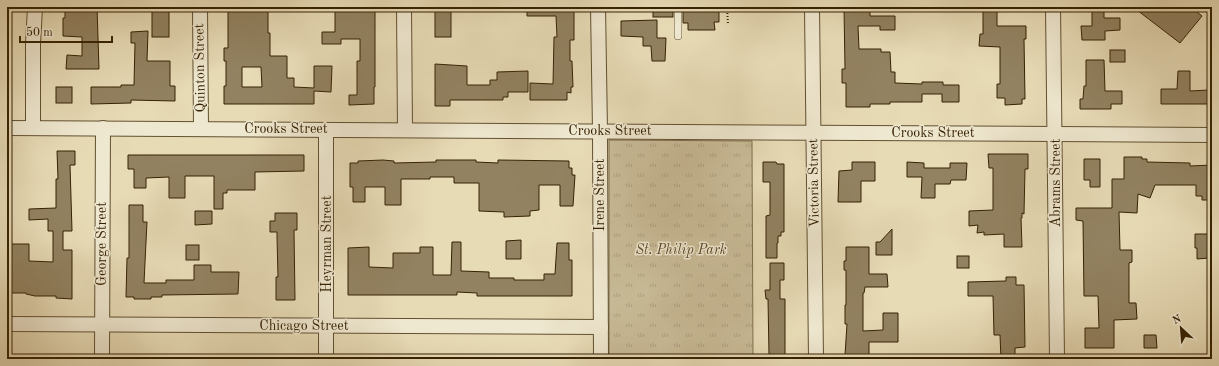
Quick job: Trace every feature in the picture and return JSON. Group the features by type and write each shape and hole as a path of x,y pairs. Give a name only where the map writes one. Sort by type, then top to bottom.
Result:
{"street":[{"path":"33,128 33,44 35,7"},
{"name":"Quinton Street","path":"200,7 201,129"},
{"path":"404,7 405,130"},
{"name":"Irene Street","path":"598,7 601,359"},
{"name":"Victoria Street","path":"812,7 816,359"},
{"name":"Abrams Street","path":"1053,7 1057,359"},
{"name":"Crooks Street","path":"7,128 1212,135"},
{"name":"George Street","path":"102,128 102,359"},
{"name":"Heyrman Street","path":"326,130 326,359"},
{"name":"Chicago Street","path":"7,324 600,327"}],"lane":[{"path":"678,7 678,36"}],"path":[{"path":"727,7 728,24"}],"green space":[{"name":"St. Philip Park","path":"609,140 752,141 753,359 609,359"}],"building":[{"path":"65,7 97,7 99,69 66,69 67,55 82,56 82,37 63,36 63,18 65,18"},
{"path":"152,7 169,7 169,37 152,37"},
{"path":"228,7 268,7 270,56 287,56 287,78 294,78 294,87 314,88 314,66 332,66 331,92 314,91 314,104 224,104 226,61 224,61 224,48 228,48","holes":["242,67 261,67 262,87 242,87"]},
{"path":"358,7 375,7 374,104 349,105 349,95 357,95 357,61 360,61 360,39 341,39 341,44 322,44 322,32 335,32 335,9 358,9"},
{"path":"435,7 451,7 451,37 435,37"},
{"path":"527,7 574,7 574,40 570,40 570,61 572,61 573,87 571,87 571,93 567,92 567,100 530,100 530,83 553,84 554,37 557,37 556,16 527,16"},
{"path":"653,7 673,7 673,17 653,17"},
{"path":"683,7 719,7 719,22 714,22 715,30 688,30 688,23 683,23"},
{"path":"844,7 870,7 870,16 895,16 895,30 880,30 880,26 858,26 859,49 881,49 881,52 890,52 891,72 895,72 895,83 922,84 922,82 943,82 943,85 959,85 959,102 942,102 942,94 922,94 922,102 890,102 890,104 870,104 870,107 846,107 846,83 842,83 842,69 845,69"},
{"path":"983,7 997,7 997,26 1026,26 1026,39 1024,39 1025,99 1022,99 1022,104 1005,105 1005,98 997,98 997,84 1000,84 1000,47 979,46 980,34 983,34"},
{"path":"1092,7 1104,7 1104,18 1120,18 1120,30 1105,31 1105,40 1082,40 1081,26 1092,26"},
{"path":"1133,7 1191,7 1202,16 1180,43"},
{"path":"657,20 657,38 666,38 665,61 652,61 651,46 643,46 643,37 621,36 621,21"},
{"path":"148,31 147,61 170,61 170,86 175,86 175,101 131,100 131,103 91,104 91,87 121,87 121,85 134,85 135,43 131,43 131,32"},
{"path":"1110,50 1125,50 1125,62 1110,62"},
{"path":"1086,60 1104,60 1105,91 1122,91 1122,104 1111,104 1111,109 1080,109 1080,99 1083,99 1084,86 1086,86"},
{"path":"435,64 467,66 467,85 490,85 490,80 497,80 497,72 528,71 528,92 508,92 508,97 503,97 503,100 450,100 450,106 435,106"},
{"path":"1178,71 1190,71 1190,91 1209,90 1209,104 1161,104 1161,89 1177,89"},
{"path":"56,87 72,87 72,103 56,103"},
{"path":"57,151 75,151 75,165 70,165 72,231 63,231 63,250 72,250 72,299 56,298 56,296 35,296 26,293 7,293 7,244 29,244 29,261 53,262 53,231 48,231 48,219 29,220 29,209 56,208 56,179 58,179"},
{"path":"988,154 1028,154 1028,169 1025,169 1024,214 1022,213 1021,218 1022,247 1004,247 1004,234 984,235 984,232 977,233 978,225 969,226 969,211 993,210 993,168 989,168"},
{"path":"128,155 304,155 304,171 255,172 255,190 227,190 227,193 223,193 223,209 214,209 214,176 185,176 185,198 169,198 169,177 146,178 146,188 134,188 134,169 128,169"},
{"path":"1124,157 1142,157 1142,159 1147,159 1147,162 1190,163 1190,166 1212,165 1212,200 1202,200 1202,196 1196,196 1196,185 1155,185 1150,198 1138,194 1137,213 1119,212 1120,250 1132,250 1132,262 1129,263 1129,303 1136,303 1137,319 1114,320 1114,348 1085,348 1085,328 1099,328 1098,296 1084,296 1083,221 1076,220 1076,208 1112,208 1112,179 1124,179"},
{"path":"1084,159 1100,159 1100,187 1090,187 1090,180 1084,180"},
{"path":"436,160 476,160 476,162 498,163 498,160 569,161 569,168 572,168 572,175 575,175 573,206 560,206 560,185 539,185 539,210 530,211 530,216 504,217 504,212 479,211 479,183 454,183 454,177 401,179 401,205 385,205 385,187 365,187 365,202 353,202 353,187 350,187 350,163 358,163 358,161 394,161 394,163 436,162"},
{"path":"763,162 776,162 777,164 784,164 784,232 781,232 781,236 778,236 777,258 766,258 766,216 770,215 770,182 763,182"},
{"path":"852,162 875,162 875,181 861,181 861,202 838,202 839,171 852,170"},
{"path":"907,162 924,163 924,168 950,168 950,163 967,163 966,180 951,180 950,184 935,184 935,198 921,198 922,177 907,177"},
{"path":"129,205 143,205 143,222 147,222 144,283 166,283 166,280 194,280 194,265 211,265 211,272 239,272 238,294 162,295 162,297 151,297 151,299 134,299 134,297 126,297 127,258 129,258"},
{"path":"195,211 212,211 212,224 195,225"},
{"path":"275,213 297,213 297,230 294,230 295,300 276,300 276,277 278,277 277,232 270,232 270,221 275,221"},
{"path":"892,229 892,255 876,255 876,242 880,242"},
{"path":"1195,234 1208,234 1208,249 1210,249 1209,258 1197,259"},
{"path":"521,240 521,259 506,259 506,241"},
{"path":"452,242 461,242 461,271 489,272 489,278 514,278 514,280 544,280 544,274 555,274 557,243 569,243 569,260 572,260 572,296 477,296 477,293 457,292 457,295 348,295 348,248 369,247 369,267 393,268 393,253 420,253 420,247 433,247 433,275 451,275"},
{"path":"186,245 199,245 199,260 186,260"},
{"path":"846,247 869,247 869,274 887,274 888,287 865,287 863,293 863,331 883,330 883,313 898,313 898,342 869,342 869,355 845,355 847,324 845,324 846,270 844,270 844,261 846,261"},
{"path":"957,256 969,256 969,268 957,268"},
{"path":"770,263 784,263 784,280 780,280 780,299 785,299 785,355 769,355 768,299 766,299 765,290 770,290"},
{"path":"1006,277 1016,277 1016,285 1024,285 1025,347 1015,348 1015,359 1001,359 1000,335 994,335 993,296 968,296 968,282 1006,281"},
{"path":"1144,335 1156,335 1157,348 1144,348"}]}
